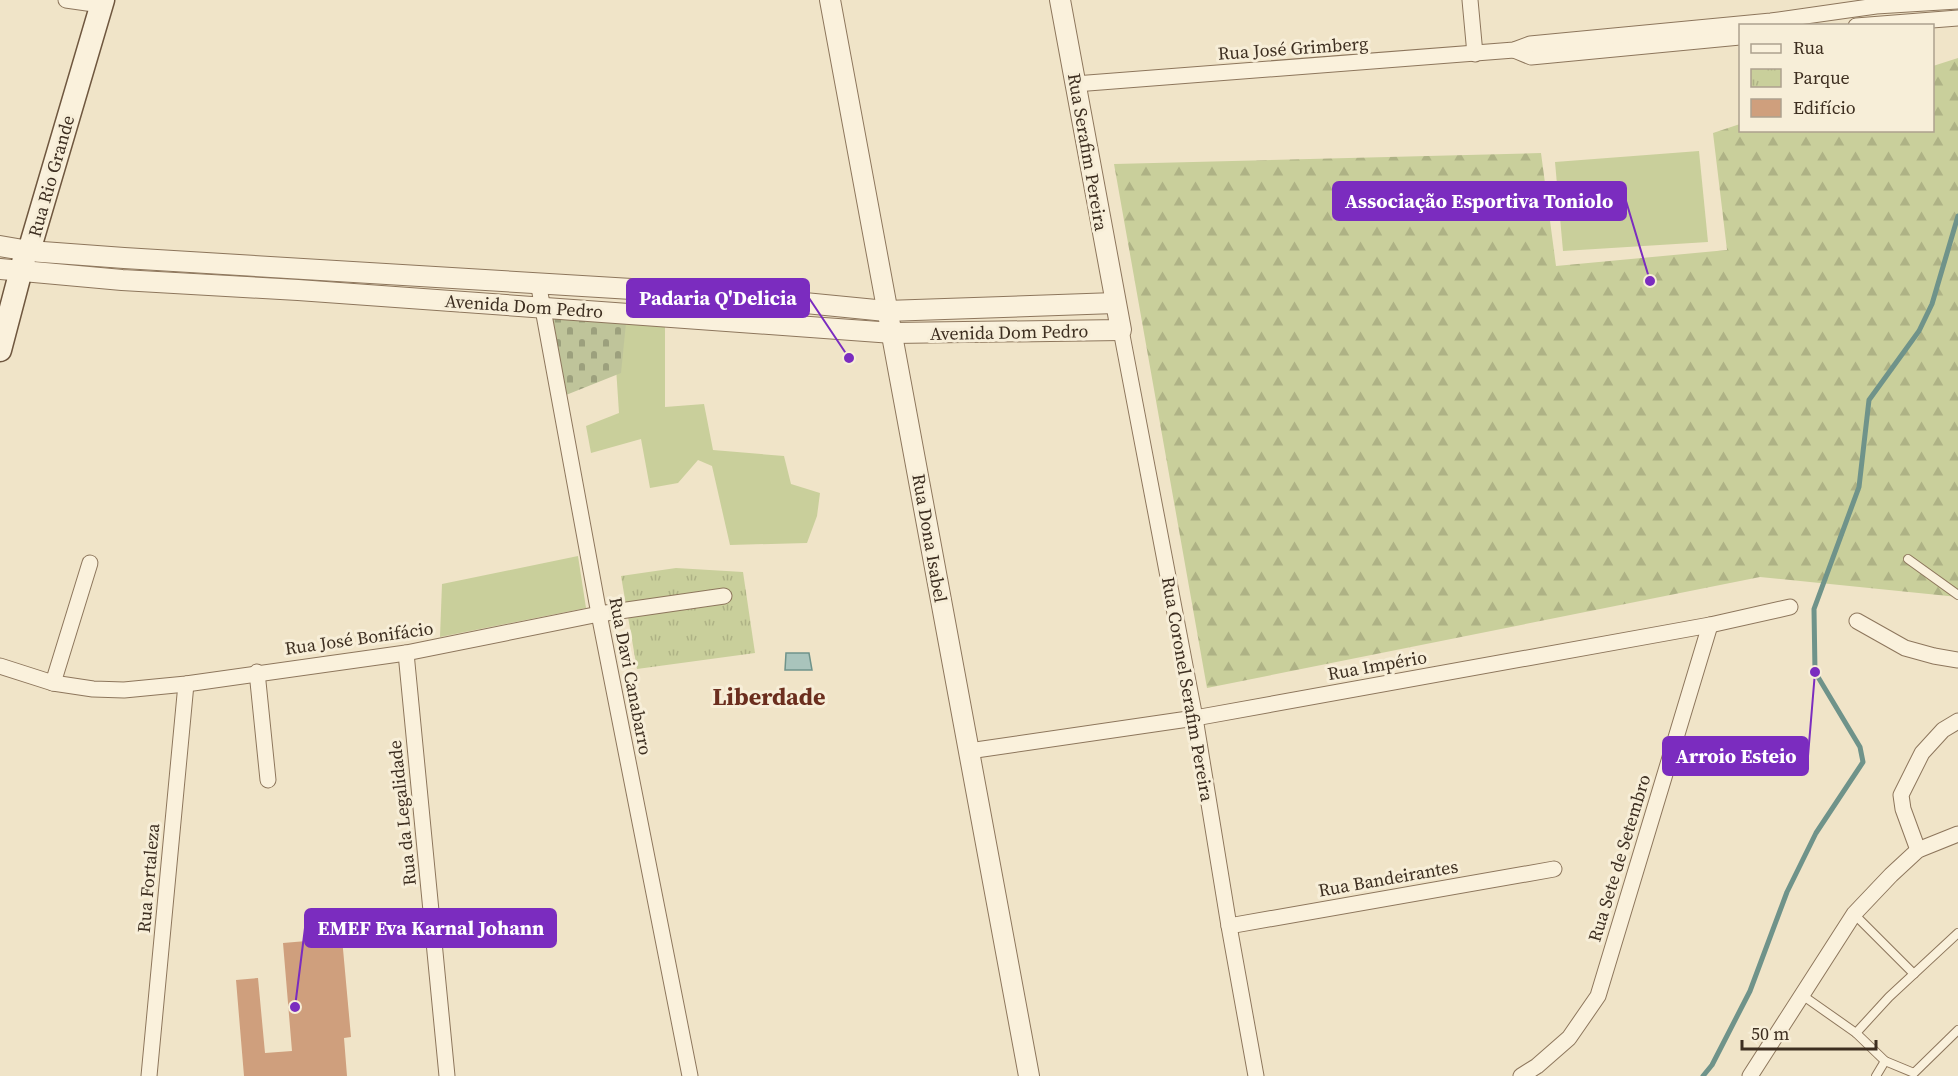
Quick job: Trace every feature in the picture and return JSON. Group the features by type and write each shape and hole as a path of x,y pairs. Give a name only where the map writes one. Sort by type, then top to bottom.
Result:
{"main road":[{"name":"Rua Rio Grande","path":"0,350 17,264 102,2"}],"street":[{"path":"66,0 102,2"},
{"name":"Rua Dona Isabel","path":"830,0 969,751 1025,1075"},
{"name":"Rua Serafim Pereira","path":"1060,0 1115,303"},
{"path":"1470,0 1475,54"},
{"name":"Rua José Grimberg","path":"1740,24 1771,21 1875,3 1958,1"},
{"path":"1875,3 1879,23"},
{"path":"1871,24 1958,18"},
{"name":"Rua José Grimberg","path":"1076,84 1475,54 1514,50 1530,44 1739,24"},
{"name":"Rua José Grimberg","path":"1514,50 1531,57 1739,37"},
{"name":"Avenida Dom Pedro","path":"0,246 17,264 122,280 298,290 893,333 1121,330"},
{"path":"122,280 124,258"},
{"name":"Avenida Dom Pedro","path":"17,264 124,258 210,262 714,294 886,311 1115,303"},
{"path":"209,285 210,262"},
{"path":"298,290 300,268"},
{"path":"385,273 385,297"},
{"path":"473,280 473,303"},
{"name":"Rua Davi Canabarro","path":"538,282 599,614 690,1076"},
{"path":"624,313 626,290"},
{"path":"714,294 714,319"},
{"path":"802,326 803,302"},
{"name":"Rua Coronel Serafim Pereira","path":"1115,303 1195,718 1229,926 1257,1076"},
{"path":"53,683 90,563"},
{"name":"Rua José Bonifácio","path":"0,666 53,683 93,689 124,690 186,684 257,672 406,653 599,614 724,596"},
{"name":"Rua Império","path":"969,751 1195,718 1710,625 1790,607"},
{"path":"1857,621 1905,648 1958,660"},
{"name":"Rua Sete de Setembro","path":"1521,1076 1537,1066 1569,1038 1598,996 1710,625"},
{"name":"Rua da Legalidade","path":"406,653 447,1076"},
{"path":"257,672 268,780"},
{"name":"Rua Fortaleza","path":"149,1076 186,684"},
{"path":"1918,850 1903,809 1901,795 1922,753 1943,730 1958,721"},
{"path":"1750,1076 1854,914 1918,850 1958,834"},
{"name":"Rua Bandeirantes","path":"1229,926 1554,869"}],"lane":[{"path":"1908,559 1958,595"},
{"path":"1854,914 1914,974"},
{"path":"1856,1033 1958,933"},
{"path":"1802,995 1856,1033 1885,1062 1914,1073 1958,1030"},
{"path":"1876,1076 1885,1062"}],"green space":[{"path":"1958,58 1958,597 1760,577 1207,688 1114,164 1541,153 1556,266 1727,250 1713,133 1739,124 1739,132 1934,132 1934,66"},
{"path":"1699,151 1708,242 1563,251 1555,162"},
{"path":"549,308 627,313 621,373 566,395"},
{"path":"613,322 665,324 665,407 704,404 713,450 784,456 791,484 820,493 817,516 807,543 730,545 712,466 698,460 678,483 650,488 641,439 591,453 586,426 619,413"},
{"path":"578,556 586,608 440,637 442,584"},
{"path":"676,568 743,572 755,653 637,669 621,576"}],"water":[{"path":"786,653 809,653 812,670 785,670"}],"building":[{"path":"342,938 351,1037 344,1038 347,1076 244,1076 236,980 258,978 265,1053 292,1051 283,943"}],"waterway":[{"path":"1703,1076 1712,1065 1750,991 1787,892 1816,833 1863,762 1860,747 1815,672 1814,609 1859,487 1869,400 1919,331 1932,304 1958,216"}],"place":[{"name":"Associação Esportiva Toniolo","path":"1650,281"},
{"name":"Padaria Q'Delicia","path":"849,358"},
{"name":"Arroio Esteio","path":"1815,672"},
{"name":"EMEF Eva Karnal Johann","path":"295,1007"}],"district":[{"name":"Liberdade","path":"769,696"}]}
